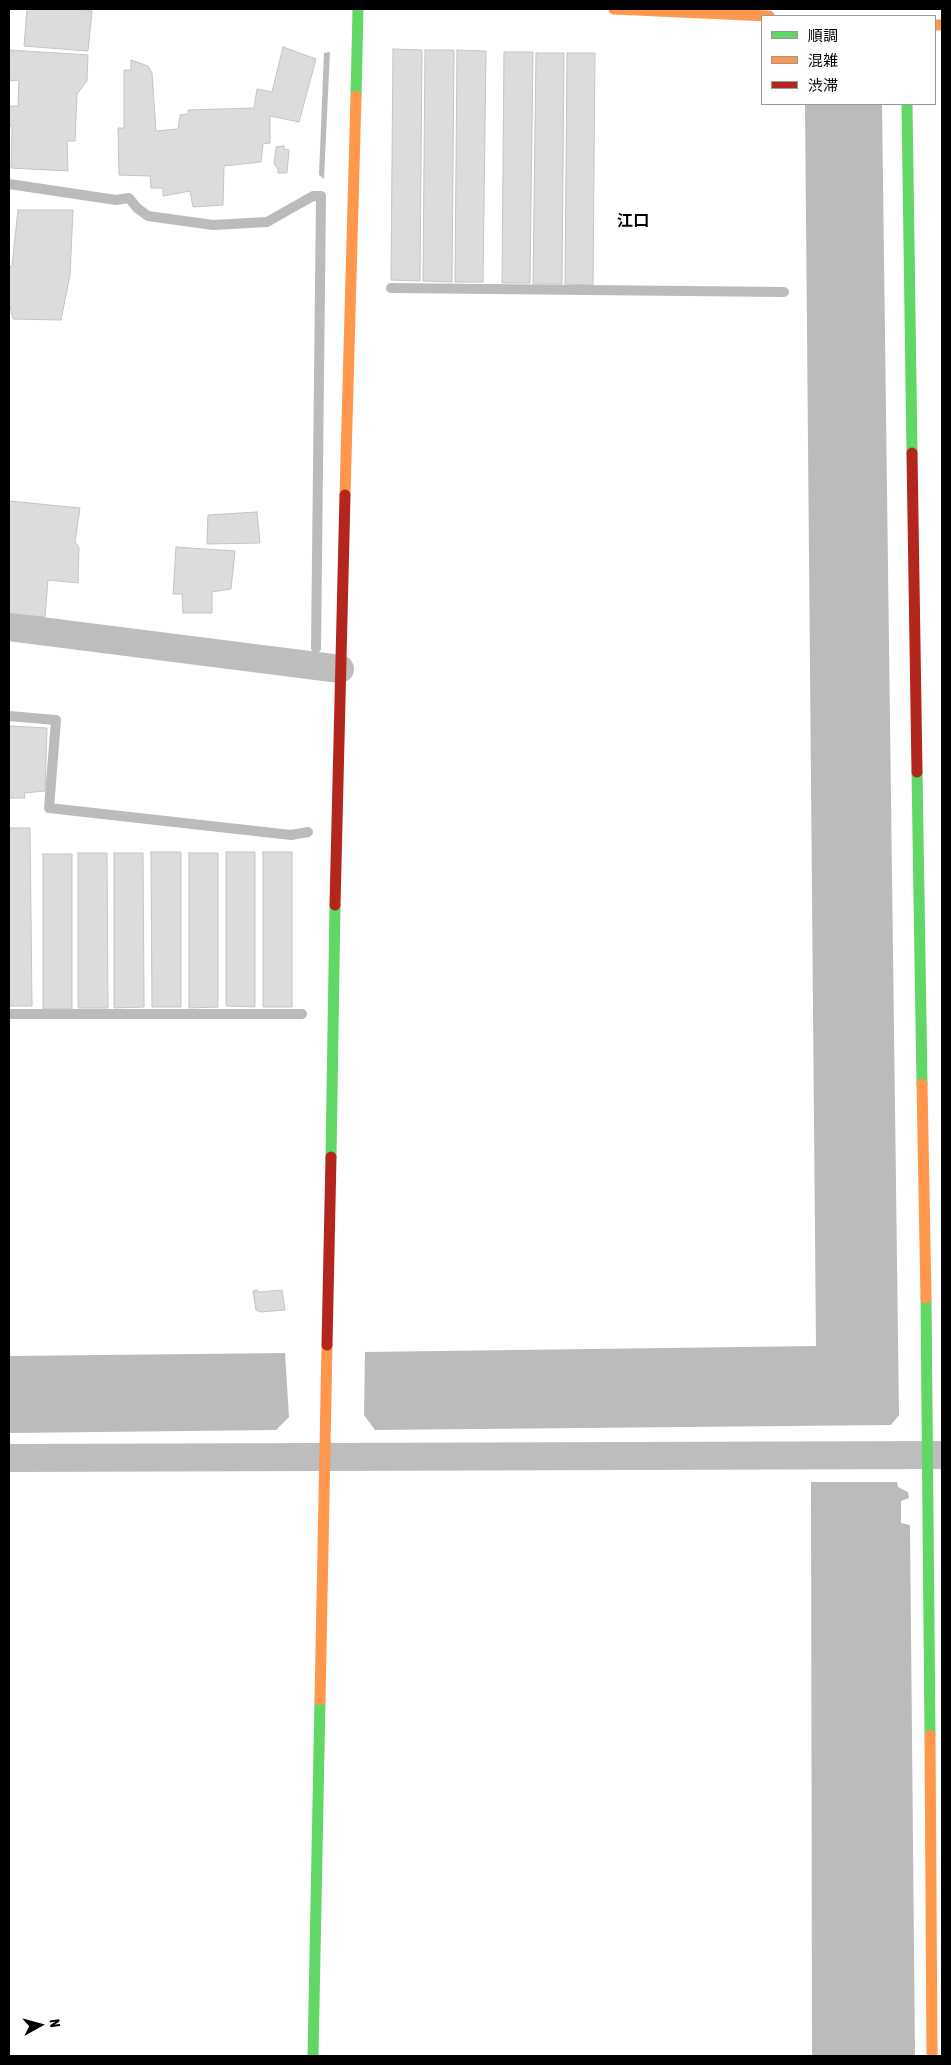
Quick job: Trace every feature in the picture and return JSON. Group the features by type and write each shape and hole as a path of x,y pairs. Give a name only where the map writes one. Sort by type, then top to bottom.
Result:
{"street":[{"path":"313,2056 340,668 358,9"},
{"path":"614,9 761,16"},
{"path":"907,105 935,1455 932,2056"},
{"path":"9,627 340,668"},
{"path":"9,1458 935,1455"}],"shaded area":[{"path":"330,52 324,179 319,175 324,53"},
{"path":"805,105 882,105 899,1415 891,1425 375,1430 364,1415 365,1352 816,1346"},
{"path":"285,1353 289,1417 276,1430 9,1433 9,1356"},
{"path":"811,1482 897,1482 898,1487 908,1492 909,1498 901,1501 901,1523 910,1525 915,2056 812,2056"}],"building":[{"path":"27,9 81,9 92,11 88,51 24,46"},
{"path":"283,47 316,59 299,122 270,116 270,143 263,144 261,162 224,166 223,205 193,207 190,191 163,196 163,188 151,188 150,176 119,175 118,128 124,128 124,70 131,70 131,60 148,66 152,73 156,131 178,129 180,115 188,114 188,110 254,108 257,89 272,92"},
{"path":"393,49 422,50 420,281 391,280"},
{"path":"9,50 88,55 87,81 77,94 75,141 67,141 68,171 11,168 12,126 9,126 9,106 18,106 19,80 9,81"},
{"path":"425,50 454,50 452,282 423,281"},
{"path":"457,50 486,51 483,282 455,282"},
{"path":"504,52 533,52 530,283 502,283"},
{"path":"536,53 564,53 562,284 533,284"},
{"path":"567,53 595,53 593,285 565,284"},
{"path":"284,146 284,149 289,150 287,173 278,173 278,169 274,164 276,147"},
{"path":"18,210 73,210 70,275 61,320 13,319 9,302 9,267 12,266"},
{"path":"9,501 80,508 75,542 79,547 78,583 48,580 45,617 9,614"},
{"path":"257,512 260,543 207,544 208,515"},
{"path":"176,547 235,551 231,589 212,592 212,613 183,613 182,594 173,594"},
{"path":"9,726 47,728 45,791 24,793 25,798 9,798"},
{"path":"9,828 30,828 32,1006 9,1006"},
{"path":"151,852 181,852 181,1007 152,1007"},
{"path":"226,852 255,852 255,1007 226,1006"},
{"path":"263,852 292,852 292,1007 263,1007"},
{"path":"78,853 107,853 108,1008 78,1008"},
{"path":"114,853 143,853 144,1007 114,1008"},
{"path":"189,853 218,853 218,1007 189,1008"},
{"path":"43,854 72,854 72,1009 43,1009"},
{"path":"257,1290 259,1292 282,1290 285,1310 260,1312 256,1310 253,1291"}],"waterway":[{"path":"9,184 116,200 129,198 137,208 148,216 213,225 267,222 313,196 321,196 316,648"},
{"path":"391,288 784,292"},
{"path":"9,716 56,720 49,808 291,835 308,832"},
{"path":"9,1014 302,1014"}],"traffic: fast":[{"path":"356,96 358,9"},
{"path":"907,105 912,453"},
{"path":"917,772 922,1084"},
{"path":"331,1157 335,905"},
{"path":"926,1298 930,1735"},
{"path":"313,2056 320,1700"}],"traffic: slow":[{"path":"614,9 761,16"},
{"path":"936,25 942,25"},
{"path":"345,495 356,96"},
{"path":"922,1084 926,1298"},
{"path":"320,1700 327,1345"},
{"path":"930,1735 932,2056"}],"traffic: jam":[{"path":"912,453 917,772"},
{"path":"335,905 345,495"},
{"path":"327,1345 331,1157"}],"district":[{"name":"江口","path":"633,221"}]}
